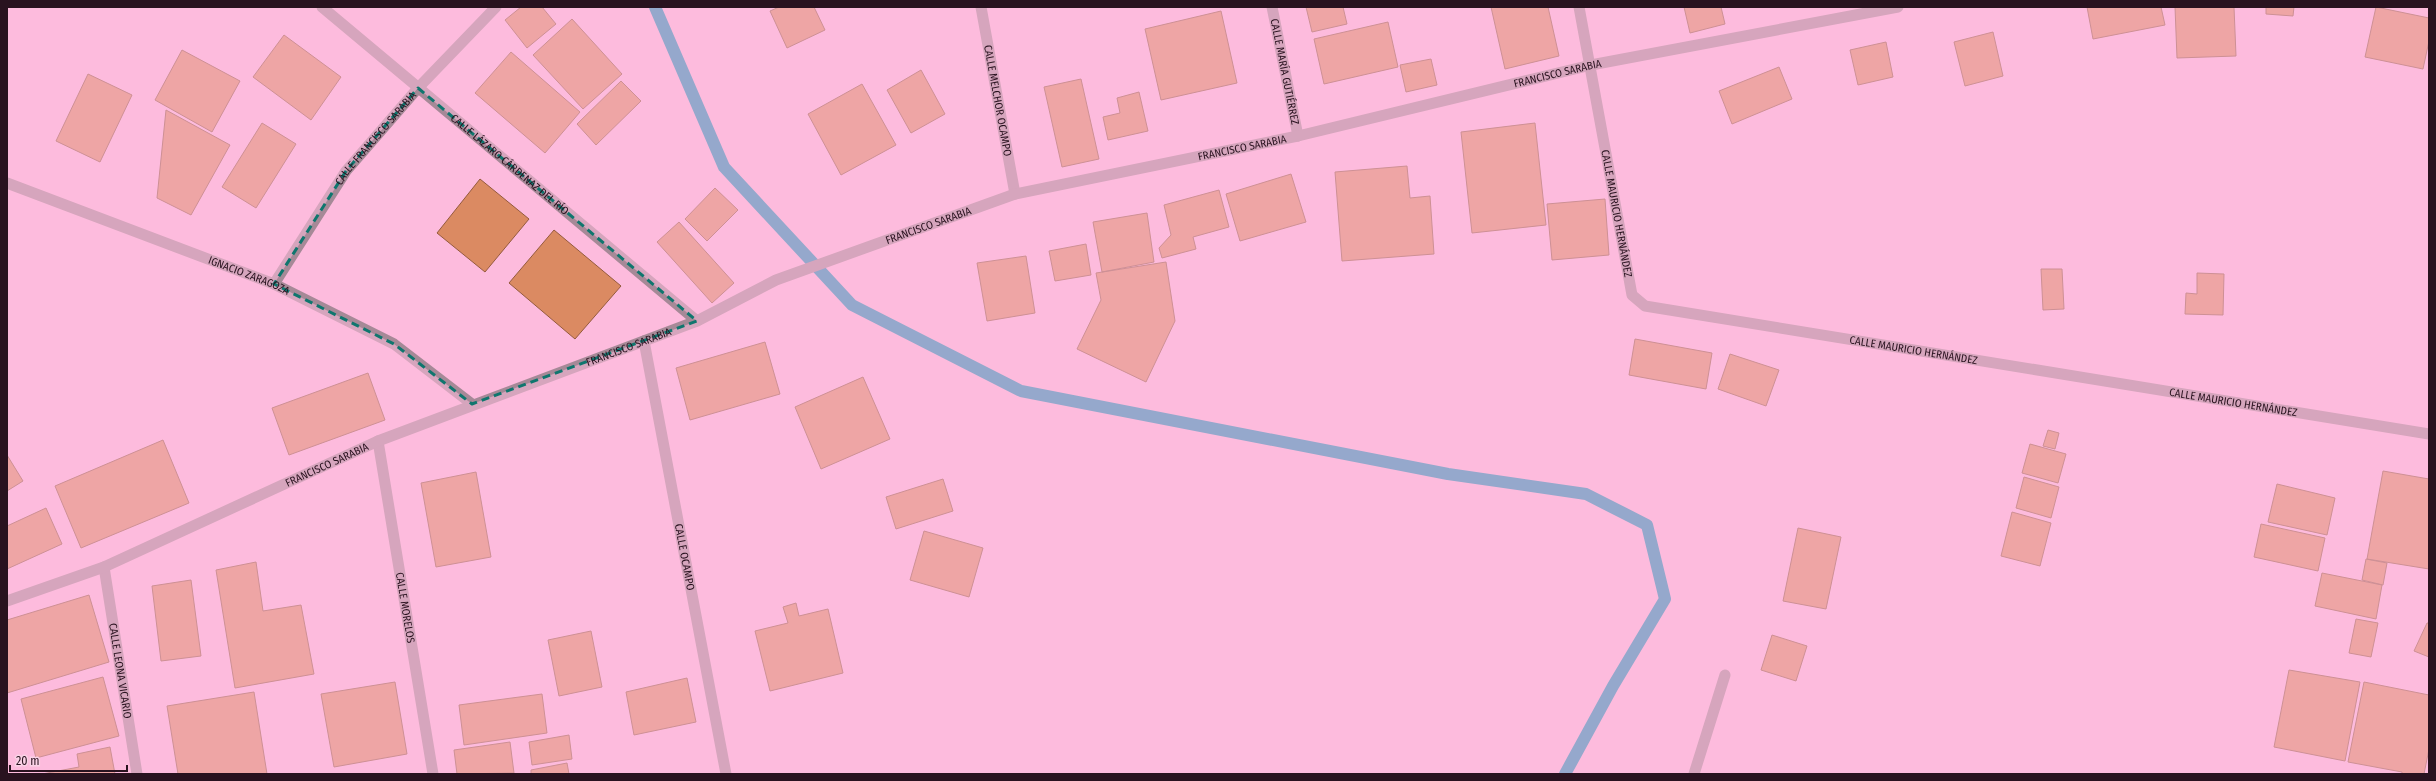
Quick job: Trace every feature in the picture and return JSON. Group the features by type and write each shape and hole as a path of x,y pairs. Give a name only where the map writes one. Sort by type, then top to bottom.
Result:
{"street":[{"name":"CALLE LÁZARO CÁRDENAZ DEL RÍO","path":"322,7 697,321"},
{"name":"CALLE FRANCISCO SARABIA","path":"274,284 346,171 418,88 496,7"},
{"name":"CALLE MELCHOR OCAMPO","path":"981,7 1015,194"},
{"name":"CALLE MARÍA GUTIÉRREZ","path":"1272,7 1298,136"},
{"name":"CALLE MAURICIO HERNÁNDEZ","path":"1579,7 1591,65 1632,295 1645,306 2429,434"},
{"name":"FRANCISCO SARABIA","path":"7,601 104,567 378,441 472,404 697,321 776,280 846,257 1015,194 1298,136 1591,65 1869,10 1898,7"},
{"name":"IGNACIO ZARAGOZA","path":"7,183 274,284 394,344 472,404"},
{"name":"CALLE OCAMPO","path":"644,341 726,774"},
{"name":"CALLE MORELOS","path":"378,441 433,774"},
{"name":"CALLE LEONA VICARIO","path":"104,567 137,774"},
{"path":"1694,774 1725,674"}],"highlighted area":[{"path":"418,88 697,321 472,404 394,344 274,284 346,171"}],"building":[{"path":"521,7 542,7 556,24 527,48 505,20"},
{"path":"779,7 814,7 825,30 787,48 770,11"},
{"path":"1306,7 1343,7 1347,24 1312,32"},
{"path":"1491,7 1548,7 1559,56 1505,69"},
{"path":"1684,7 1721,7 1725,24 1690,33"},
{"path":"2087,7 2161,7 2165,25 2093,39"},
{"path":"2175,7 2234,7 2236,56 2177,58"},
{"path":"2266,7 2294,7 2293,16 2266,14"},
{"path":"2376,7 2429,18 2429,41 2423,69 2365,57"},
{"path":"1221,11 1237,83 1161,100 1145,29"},
{"path":"572,19 622,74 583,109 533,55"},
{"path":"1388,22 1398,67 1324,84 1314,39"},
{"path":"1993,32 2003,76 1965,86 1954,42"},
{"path":"284,35 341,77 311,120 253,77"},
{"path":"1886,42 1893,77 1858,85 1850,50"},
{"path":"182,50 240,81 212,132 155,100"},
{"path":"511,52 580,112 545,153 475,93"},
{"path":"1431,59 1437,85 1406,92 1400,65"},
{"path":"1779,67 1792,99 1732,124 1719,91"},
{"path":"921,70 945,114 911,133 887,90"},
{"path":"88,74 132,95 100,162 56,141"},
{"path":"1081,79 1099,159 1062,167 1044,87"},
{"path":"621,81 641,101 596,145 577,124"},
{"path":"862,84 896,145 841,175 808,114"},
{"path":"1139,92 1148,131 1108,140 1103,117 1120,113 1117,98"},
{"path":"166,110 230,145 191,215 157,198"},
{"path":"262,123 296,144 256,208 222,187"},
{"path":"1535,123 1546,225 1472,233 1461,132"},
{"path":"1407,166 1410,198 1430,196 1434,254 1342,261 1335,172"},
{"path":"1291,174 1306,222 1240,241 1226,194"},
{"path":"480,179 529,219 485,272 437,233"},
{"path":"715,188 738,210 707,241 685,219"},
{"path":"1219,190 1229,227 1193,237 1196,249 1162,258 1159,248 1171,235 1164,205"},
{"path":"1605,199 1609,255 1552,260 1547,204"},
{"path":"1147,213 1154,262 1102,272 1093,222"},
{"path":"679,222 734,283 712,303 657,242"},
{"path":"554,230 621,286 575,339 509,283"},
{"path":"1086,244 1091,275 1055,281 1049,251"},
{"path":"1026,256 1035,313 987,321 977,263"},
{"path":"1166,262 1175,321 1146,382 1077,349 1101,300 1096,273"},
{"path":"2041,269 2062,269 2064,309 2043,310"},
{"path":"2197,273 2224,274 2223,315 2185,314 2186,293 2197,294"},
{"path":"1635,339 1712,353 1706,389 1629,375"},
{"path":"765,342 780,394 690,420 676,368"},
{"path":"1730,354 1779,370 1766,406 1718,389"},
{"path":"368,373 385,420 289,455 272,408"},
{"path":"863,377 890,439 821,469 795,407"},
{"path":"2048,430 2059,433 2055,449 2043,446"},
{"path":"163,440 189,503 81,548 55,486"},
{"path":"2030,444 2066,454 2058,483 2022,473"},
{"path":"7,455 23,481 7,491"},
{"path":"2383,471 2429,479 2429,569 2367,559"},
{"path":"476,472 491,557 436,567 421,483"},
{"path":"2024,477 2059,487 2051,518 2016,508"},
{"path":"943,479 953,511 896,529 886,497"},
{"path":"2277,484 2335,498 2327,535 2268,522"},
{"path":"46,508 62,544 7,569 7,526"},
{"path":"2012,512 2051,523 2040,566 2001,556"},
{"path":"2261,524 2325,538 2318,571 2254,557"},
{"path":"1798,528 1841,537 1826,609 1783,601"},
{"path":"924,531 983,548 969,597 910,580"},
{"path":"2366,559 2387,563 2383,585 2362,580"},
{"path":"256,562 263,611 301,605 314,674 235,688 216,570"},
{"path":"2322,573 2382,585 2376,619 2315,606"},
{"path":"191,580 201,656 161,661 152,586"},
{"path":"89,595 109,662 7,693 7,620"},
{"path":"796,603 799,616 828,609 843,673 770,691 755,631 788,623 783,607"},
{"path":"2356,619 2378,623 2371,657 2349,653"},
{"path":"2427,623 2429,623 2429,657 2414,651"},
{"path":"591,631 602,687 559,696 548,640"},
{"path":"1772,635 1807,646 1796,681 1761,670"},
{"path":"2289,670 2360,682 2345,761 2274,747"},
{"path":"103,677 119,736 36,758 21,699"},
{"path":"687,678 696,722 634,735 626,692"},
{"path":"395,682 407,754 334,767 321,694"},
{"path":"2364,682 2429,695 2429,749 2424,774 2402,774 2402,772 2348,762"},
{"path":"254,692 267,774 178,774 167,706"},
{"path":"542,694 547,733 464,745 459,705"},
{"path":"569,735 572,759 532,765 529,742"},
{"path":"510,742 514,773 457,774 454,750"},
{"path":"110,747 115,774 42,774 79,767 77,754"},
{"path":"567,763 569,774 531,774 531,770"}],"waterway":[{"path":"655,7 724,167 852,305 1021,391 1448,474 1586,494 1647,525 1665,599 1613,686 1565,774"}]}
